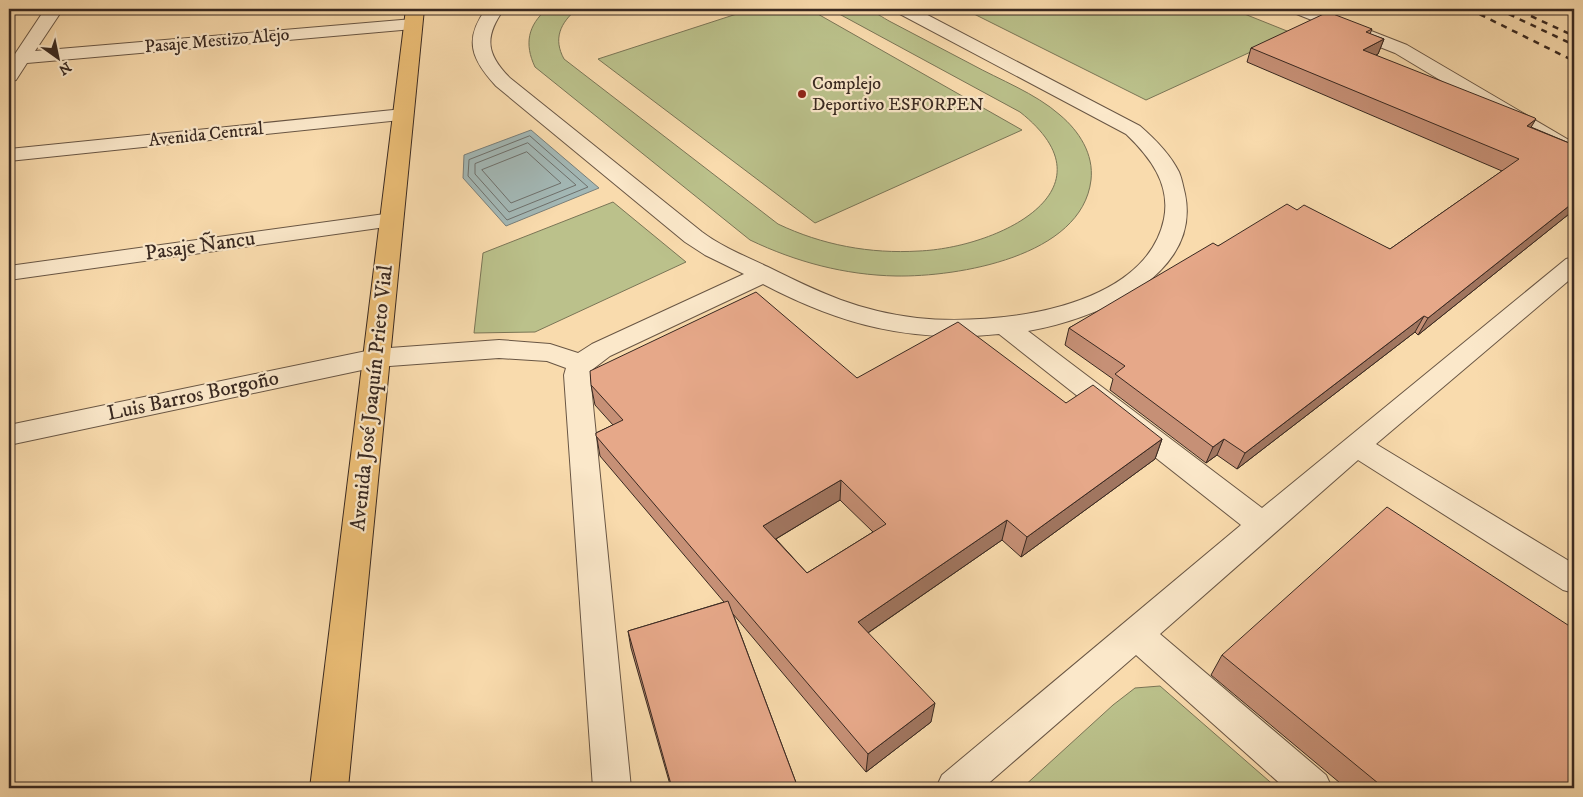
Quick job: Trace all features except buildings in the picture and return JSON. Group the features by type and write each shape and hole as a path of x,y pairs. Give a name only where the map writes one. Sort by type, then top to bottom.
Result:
{"main road":[{"name":"Avenida José Joaquín Prieto Vial","path":"325,787 392,220 414,16"}],"street":[{"path":"9,76 54,9"},
{"path":"495,9 484,25 481,36 481,48 492,72 503,82 704,244 790,290 820,303 854,314 891,322 929,327 1005,326 1031,322 1079,310 1107,298 1131,284 1150,268 1164,251 1172,233 1177,215 1176,196 1171,179 1162,161 1133,130 904,9"},
{"path":"1300,9 1401,50 1574,152"},
{"name":"Pasaje Mestizo Alejo","path":"21,58 414,16"},
{"name":"Avenida Central","path":"9,155 403,114"},
{"name":"Pasaje Ñancu","path":"9,273 392,220"},
{"path":"955,788 1356,445 1574,264"},
{"path":"612,788 576,385 577,375 581,364 601,350 764,275"},
{"path":"1005,326 1262,525"},
{"name":"Luis Barros Borgoño","path":"9,435 376,358 452,354 475,350 518,349 550,353 581,364"},
{"path":"1356,445 1574,580"},
{"path":"1136,634 1313,788"}],"green space":[{"path":"856,8 871,11 1028,93 1050,107 1073,128 1088,152 1091,180 1083,206 1065,228 1041,244 1013,257 951,272 922,275 877,275 821,266 785,255 750,240 535,67 530,50 530,35 532,28 547,9 577,9 566,20 560,32 559,45 564,59 778,224 795,231 829,243 882,251 919,251 949,247 981,239 1011,227 1036,210 1052,190 1057,167 1047,141 1020,112 830,9"},
{"name":"Complejo Deportivo ESFORPEN","path":"752,9 809,9 1022,130 815,223 598,59"},
{"path":"964,9 1232,9 1292,33 1146,100"},
{"path":"613,202 686,262 535,332 474,333 483,253"},
{"path":"1160,686 1277,788 1022,788 1113,705 1135,688"}],"water":[{"path":"531,130 599,188 506,226 463,178 464,155"}],"railway":[{"path":"1469,9 1574,61"},
{"path":"1498,9 1574,45"},
{"path":"1531,16 1574,36"}],"place":[{"name":"Complejo Deportivo ESFORPEN","path":"802,94"}]}
